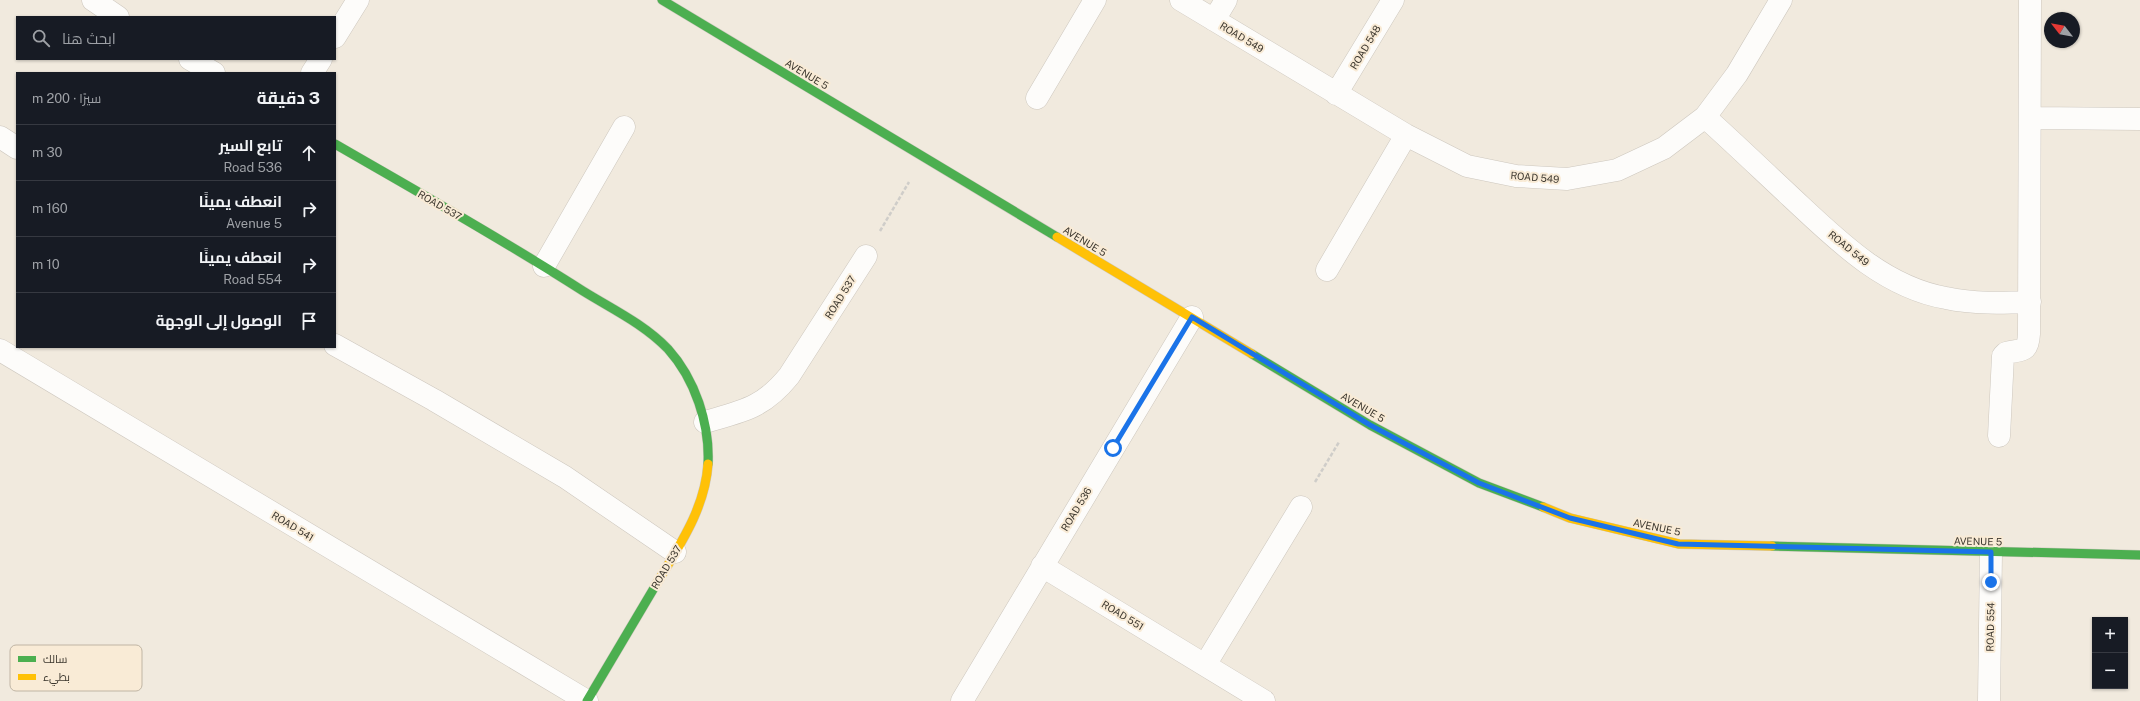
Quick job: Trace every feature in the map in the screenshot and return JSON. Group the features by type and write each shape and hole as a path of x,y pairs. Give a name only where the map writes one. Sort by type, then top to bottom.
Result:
{"street":[{"path":"93,0 117,16"},
{"path":"336,35 358,0"},
{"name":"AVENUE 5","path":"662,0 1354,415 1479,483 1570,518 1678,544 2140,555"},
{"path":"1037,98 1095,0"},
{"name":"ROAD 549","path":"1181,0 1406,135 1467,166 1516,176 1567,179 1617,170 1664,148 1705,117 1737,74 1781,0"},
{"path":"1214,20 1226,0"},
{"name":"ROAD 548","path":"1336,94 1393,0"},
{"path":"1999,436 2002,360 2006,353 2023,350 2027,346 2030,302 2030,0"},
{"path":"192,60 212,72"},
{"path":"313,72 320,60"},
{"name":"ROAD 549","path":"1705,117 1837,240 1870,266 1905,286 1945,298 1986,303 2030,302"},
{"path":"2031,118 2140,119"},
{"path":"544,266 624,127"},
{"path":"1327,270 1406,135"},
{"path":"0,137 16,147"},
{"name":"ROAD 537","path":"336,145 544,266 651,334 675,359 694,389 705,422 708,456 704,490 693,522 587,701"},
{"name":"ROAD 537","path":"705,422 759,405 776,392 789,376 866,256"},
{"name":"ROAD 536","path":"962,701 1192,317"},
{"path":"336,346 434,400 565,477 675,552"},
{"name":"ROAD 541","path":"0,350 587,701"},
{"path":"1205,665 1301,507"},
{"name":"ROAD 554","path":"1989,701 1991,552"},
{"name":"ROAD 551","path":"1042,566 1264,701"}],"path":[{"path":"866,256 924,158"},
{"path":"1301,507 1354,415"}],"traffic: fast":[{"path":"662,0 1057,237"},
{"path":"336,145 522,253 627,317 659,340 678,361 686,374 699,403 706,433 708,464"},
{"path":"1252,354 1370,425 1479,483 1543,507"},
{"path":"1772,546 2140,555"},
{"path":"587,701 657,583"}],"traffic: slow":[{"path":"1057,237 1252,354"},
{"path":"657,583 690,526 702,496 708,464"},
{"path":"1543,507 1570,518 1679,544 1772,546"}],"route":[{"path":"1113,448 1192,317 1370,425 1479,483 1570,518 1678,544 1991,552 1991,582"}]}
